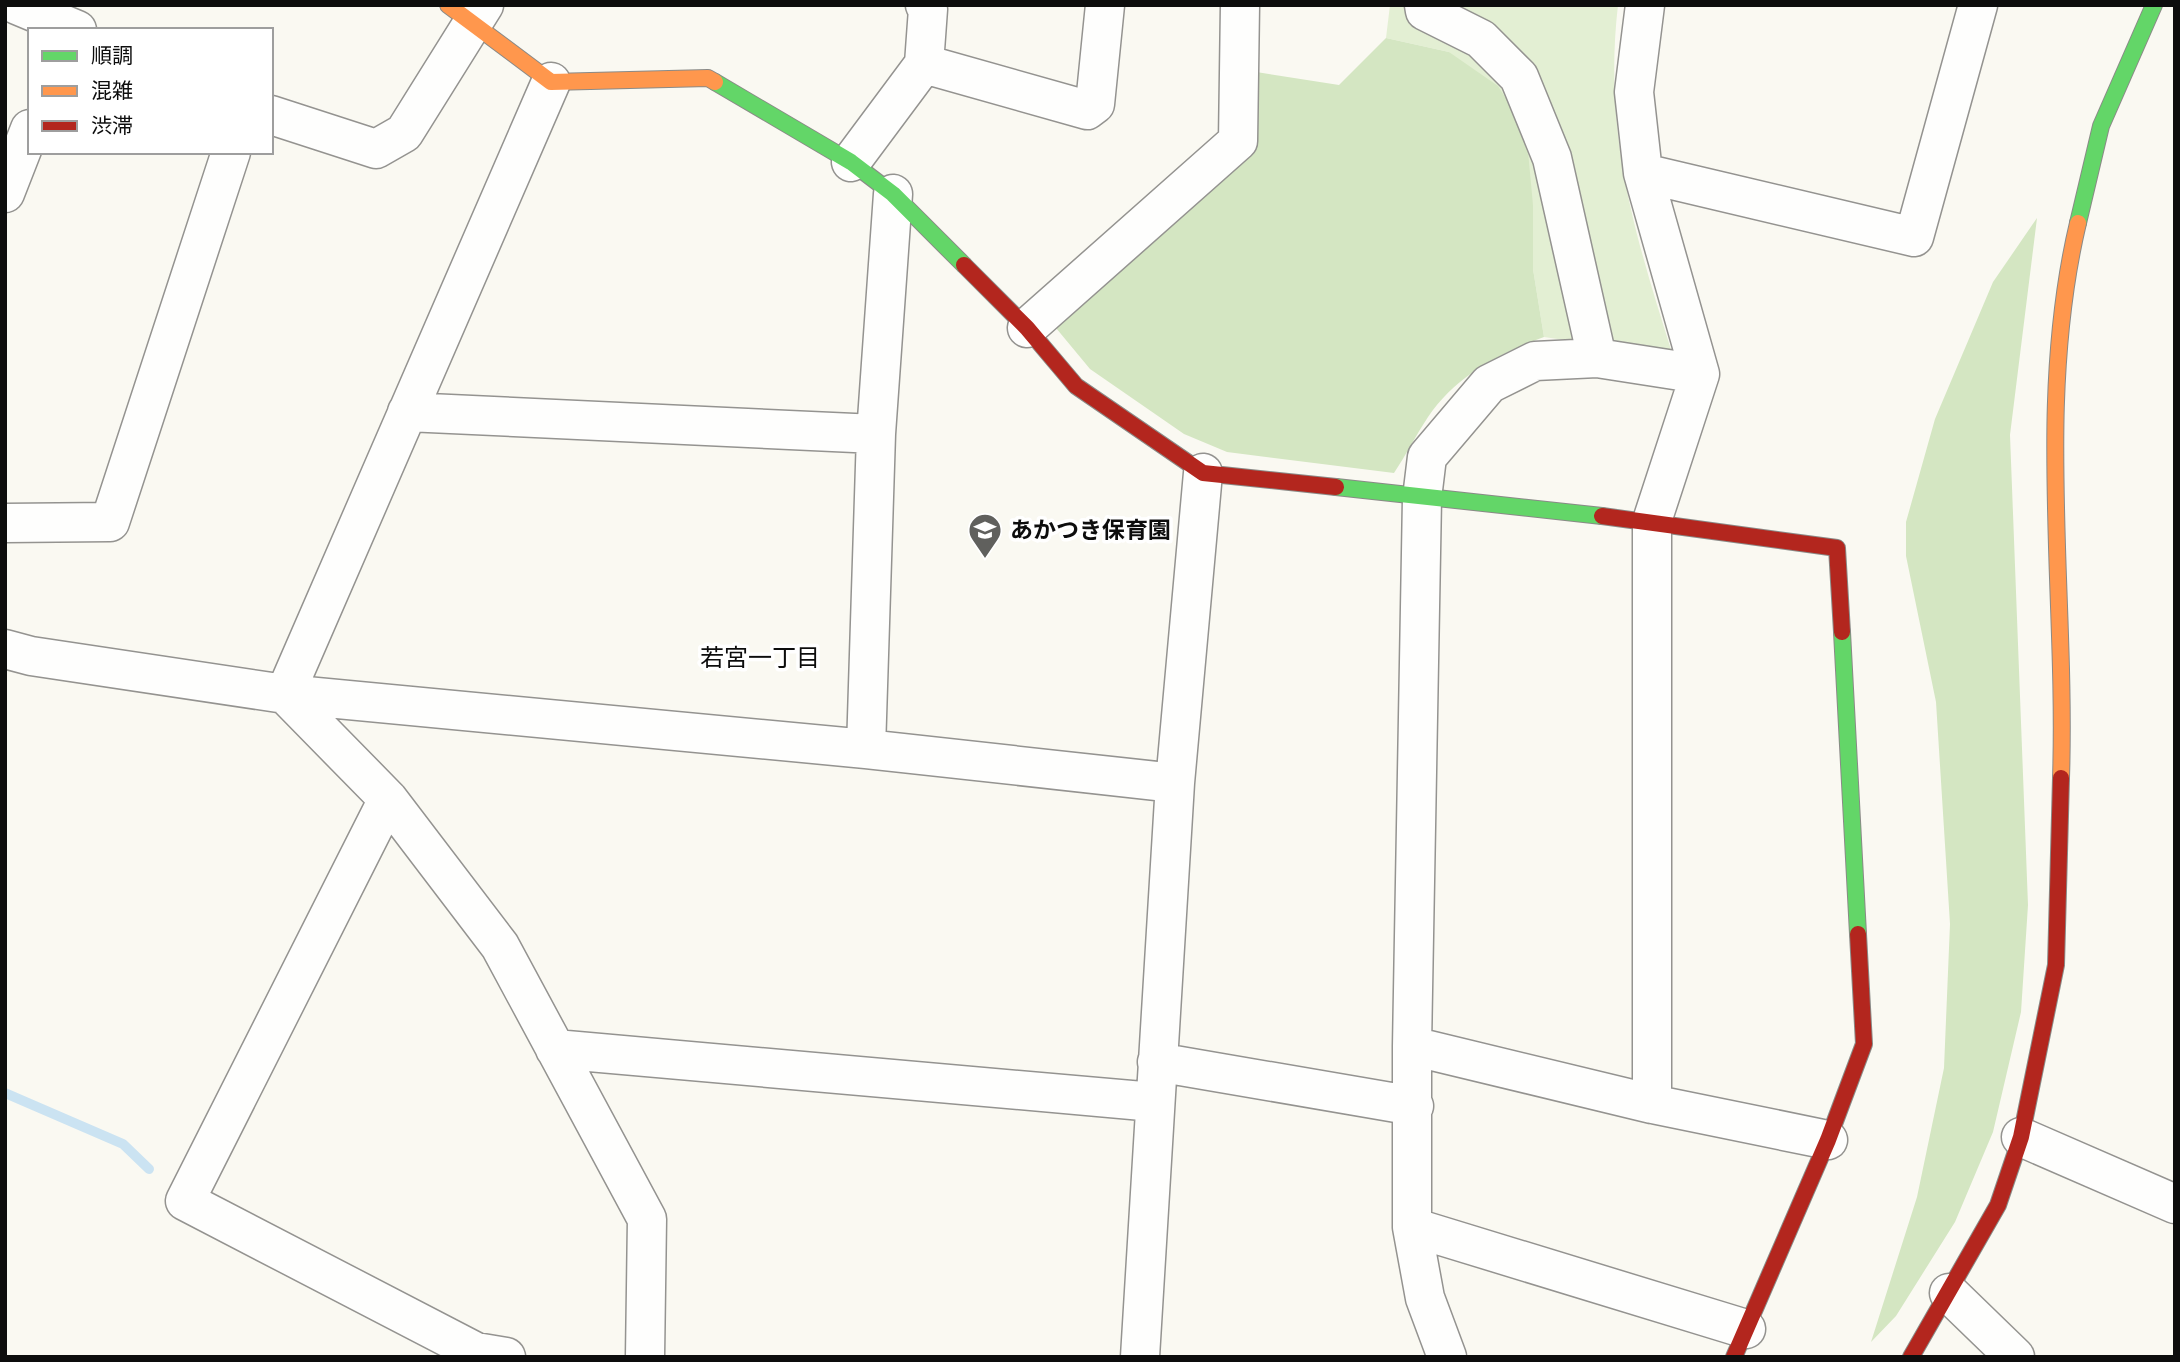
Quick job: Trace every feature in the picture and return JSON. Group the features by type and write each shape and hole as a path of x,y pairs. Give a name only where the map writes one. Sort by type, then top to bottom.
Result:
{"street":[{"path":"17,5 70,28"},
{"path":"851,162 924,64 928,9 925,5"},
{"path":"924,64 1087,110 1095,104 1104,5"},
{"path":"1027,328 1238,141 1240,5"},
{"path":"1424,5 1425,11 1482,39 1519,77 1552,158 1573,265 1597,358"},
{"path":"1645,5 1634,92 1643,173 1700,374 1652,521 1652,1104"},
{"path":"1643,173 1914,237 1978,5"},
{"path":"1911,1357 1998,1205 2021,1137 2044,1036 2056,965 2063,718 2055,387 2070,256 2101,126 2154,5"},
{"path":"273,116 376,149 404,133 469,12 551,82 708,78 851,162 893,194 1027,328 1076,386 1203,472 1652,521 1837,548 1864,1044 1828,1140 1740,1343 1412,1227"},
{"path":"285,694 551,82"},
{"path":"5,193 28,134"},
{"path":"5,523 110,522 230,154"},
{"path":"866,749 876,434 893,194"},
{"path":"1447,1357 1425,1298 1412,1227 1412,1045 1422,498 1427,457 1489,384 1535,361 1597,358 1700,374"},
{"path":"407,412 876,434"},
{"path":"1140,1357 1175,783 1203,472"},
{"path":"5,649 31,656 285,694 866,749 1175,783"},
{"path":"285,694 388,799 500,946 647,1219 645,1357"},
{"path":"388,799 185,1201 486,1355"},
{"path":"1412,1045 1652,1104 1828,1140"},
{"path":"555,1049 1154,1102"},
{"path":"1157,1062 1413,1106"},
{"path":"2021,1137 2175,1204"},
{"path":"1949,1293 2015,1357"}],"green space":[{"path":"1390,5 1618,5 1614,52 1619,141 1635,226 1673,356 1544,337 1533,269 1533,205 1449,52 1386,38"},
{"path":"1386,38 1449,52 1498,86 1526,130 1533,205 1533,269 1544,337 1494,359 1451,390 1428,417 1394,473 1227,452 1184,434 1090,369 1056,328 1242,154 1250,71 1339,85"},
{"path":"2037,218 2010,435 2028,905 2021,1012 1993,1132 1955,1222 1896,1316 1871,1342 1917,1197 1944,1068 1950,924 1936,702 1906,556 1906,522 1935,419 1993,282"}],"waterway":[{"path":"5,1093 123,1144 149,1169"}],"traffic: fast":[{"path":"2078,223 2101,126 2154,5"},
{"path":"715,82 851,162 893,194 964,265"},
{"path":"1336,487 1602,516"},
{"path":"1842,632 1858,934"}],"traffic: slow":[{"path":"448,5 551,82 708,78 715,82"},
{"path":"2061,778 2062,709 2055,430 2065,291 2078,223"}],"traffic: jam":[{"path":"964,265 1027,328 1076,386 1203,473 1336,487"},
{"path":"1602,516 1837,548 1842,632"},
{"path":"1911,1357 1998,1205 2021,1137 2056,965 2061,778"},
{"path":"1734,1357 1828,1140 1864,1044 1858,934"}],"place":[{"name":"あかつき保育園","path":"985,560"}],"district":[{"name":"若宮一丁目","path":"760,658"}]}
